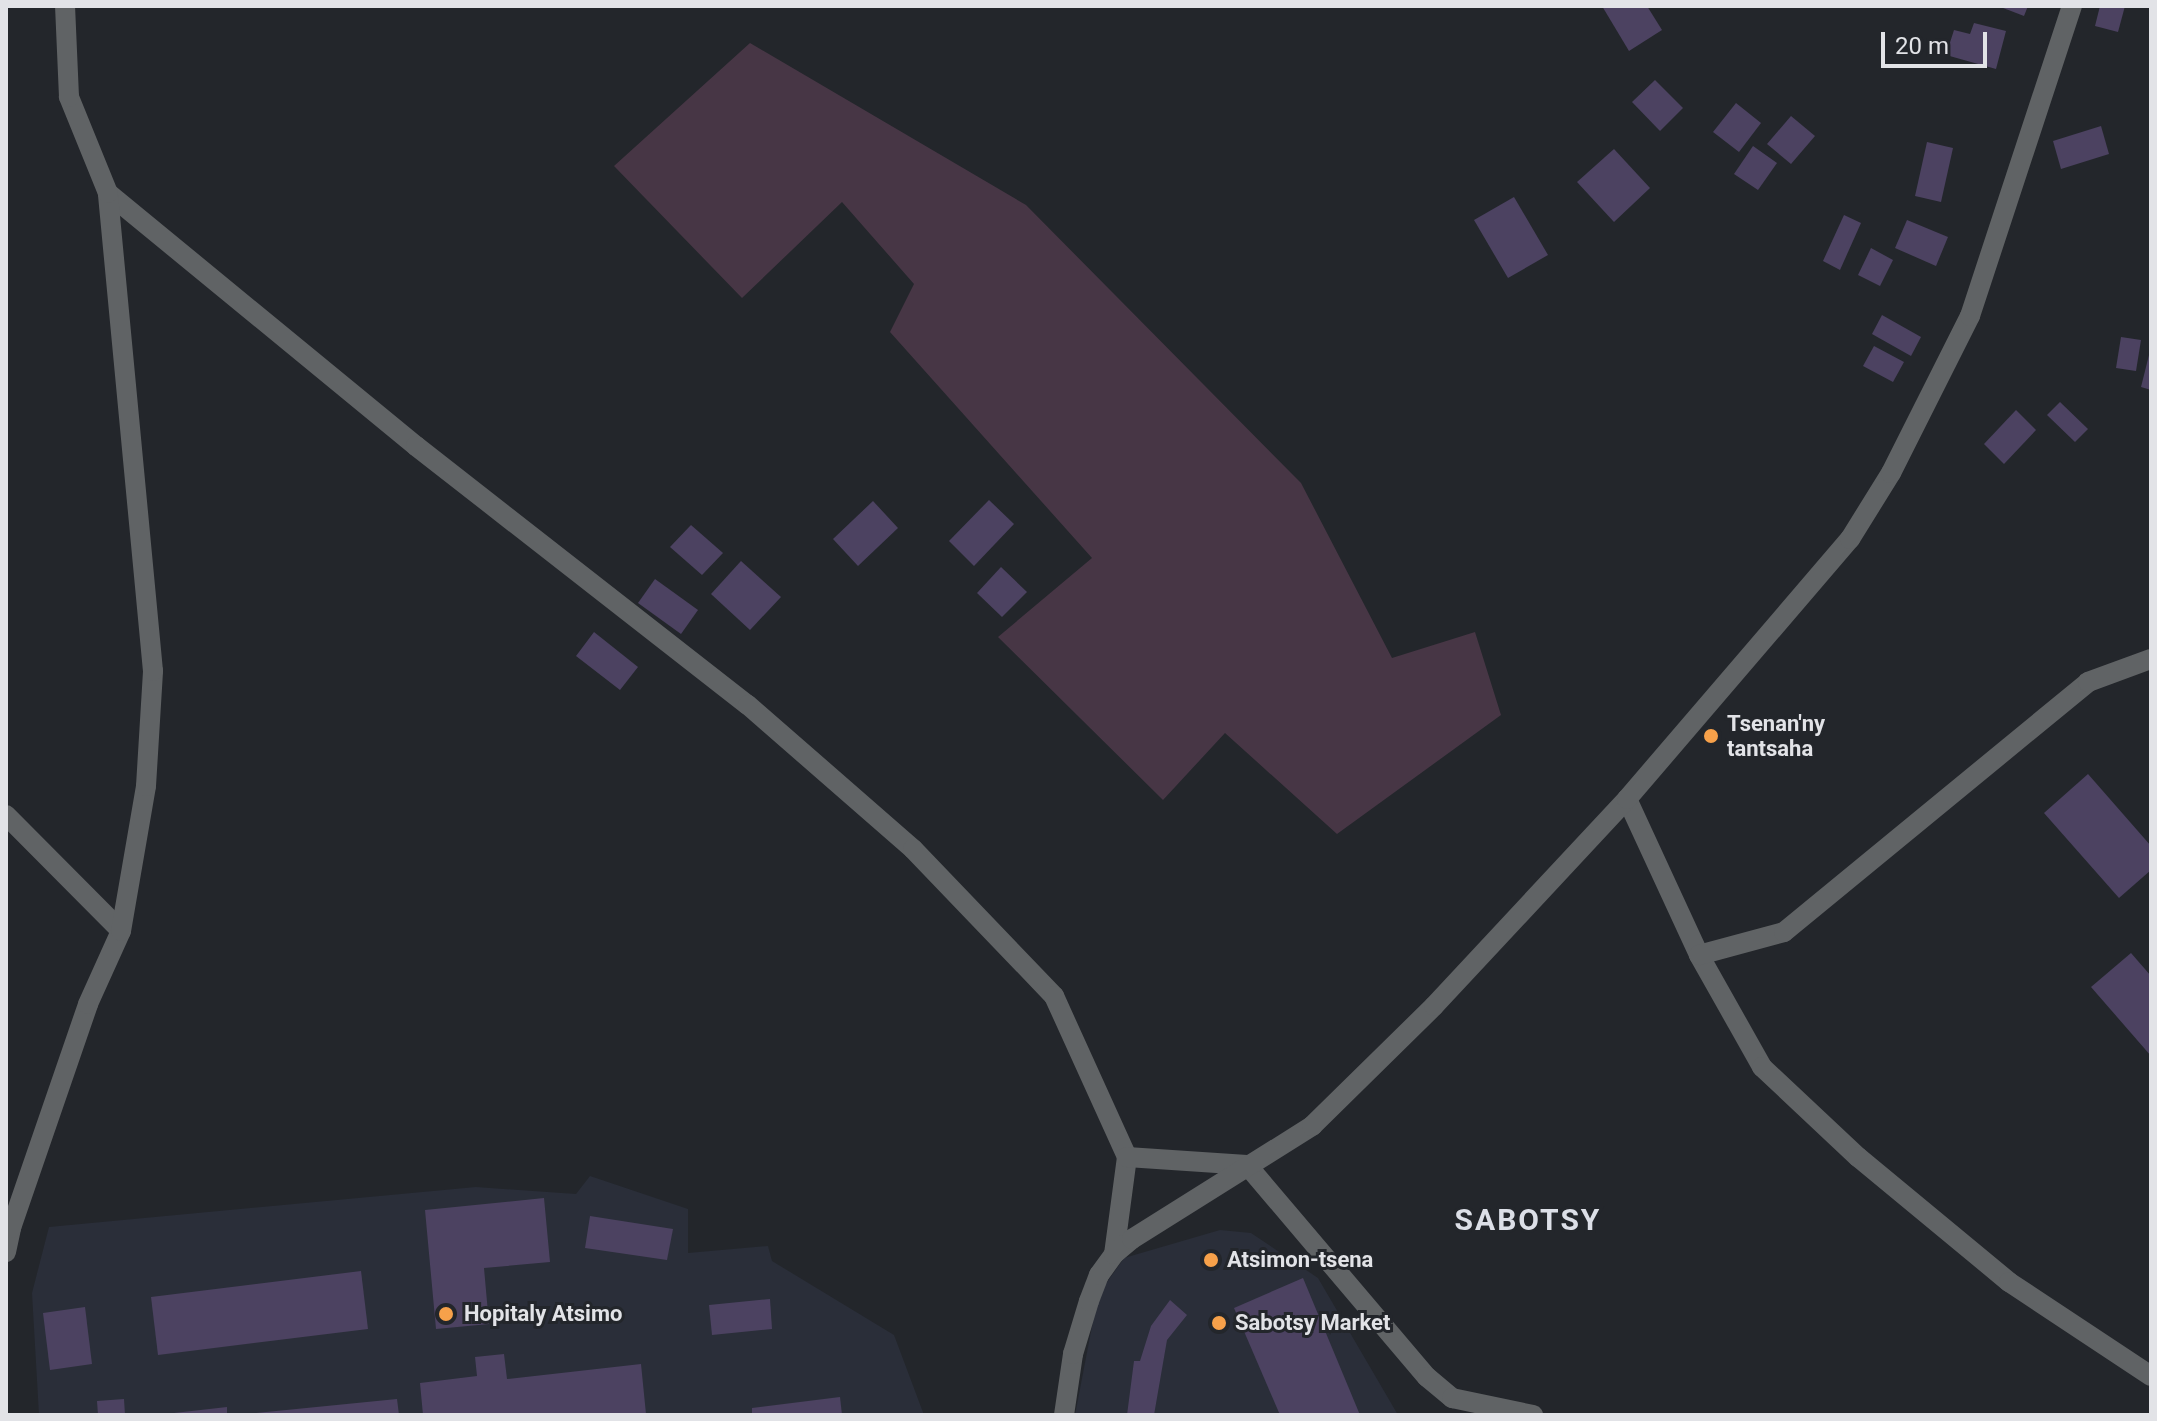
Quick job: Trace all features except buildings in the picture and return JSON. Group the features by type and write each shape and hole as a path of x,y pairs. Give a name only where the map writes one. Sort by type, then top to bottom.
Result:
{"street":[{"path":"6,1252 11,1228 88,1004 121,931 146,786 153,671 108,193 69,97 65,6"},
{"path":"1064,1415 1073,1354 1089,1301 1099,1275 1114,1254 1247,1165 1312,1126 1434,1006 1627,799 1850,539 1876,502 1970,316 2072,6"},
{"path":"108,193 416,446 748,705 913,849 1054,996 1127,1157 1114,1254"},
{"path":"1699,955 1784,932 2088,682 2151,659"},
{"path":"1627,799 1699,955 1762,1067 1858,1157 2009,1282 2151,1376"},
{"path":"6,815 121,931"},
{"path":"1127,1157 1247,1165 1427,1377 1452,1398 1533,1415"}],"shaded area":[{"path":"750,43 1026,205 1301,483 1392,658 1475,632 1501,715 1337,834 1225,733 1163,800 998,637 1092,558 890,332 914,284 842,202 742,298 614,166"},
{"name":"Hopitaly Atsimo","path":"590,1176 688,1209 688,1253 768,1246 772,1261 894,1335 924,1415 39,1415 32,1293 49,1227 476,1187 576,1194"},
{"name":"Sabotsy Market","path":"1220,1230 1251,1233 1318,1278 1398,1415 1075,1415 1098,1295 1124,1258"}],"place":[{"name":"Tsenan'ny tantsaha","path":"1711,736"},
{"name":"Atsimon-tsena","path":"1211,1260"},
{"name":"Hopitaly Atsimo","path":"446,1314"},
{"name":"Sabotsy Market","path":"1219,1323"}],"district":[{"name":"SABOTSY","path":"1528,1220"}]}
